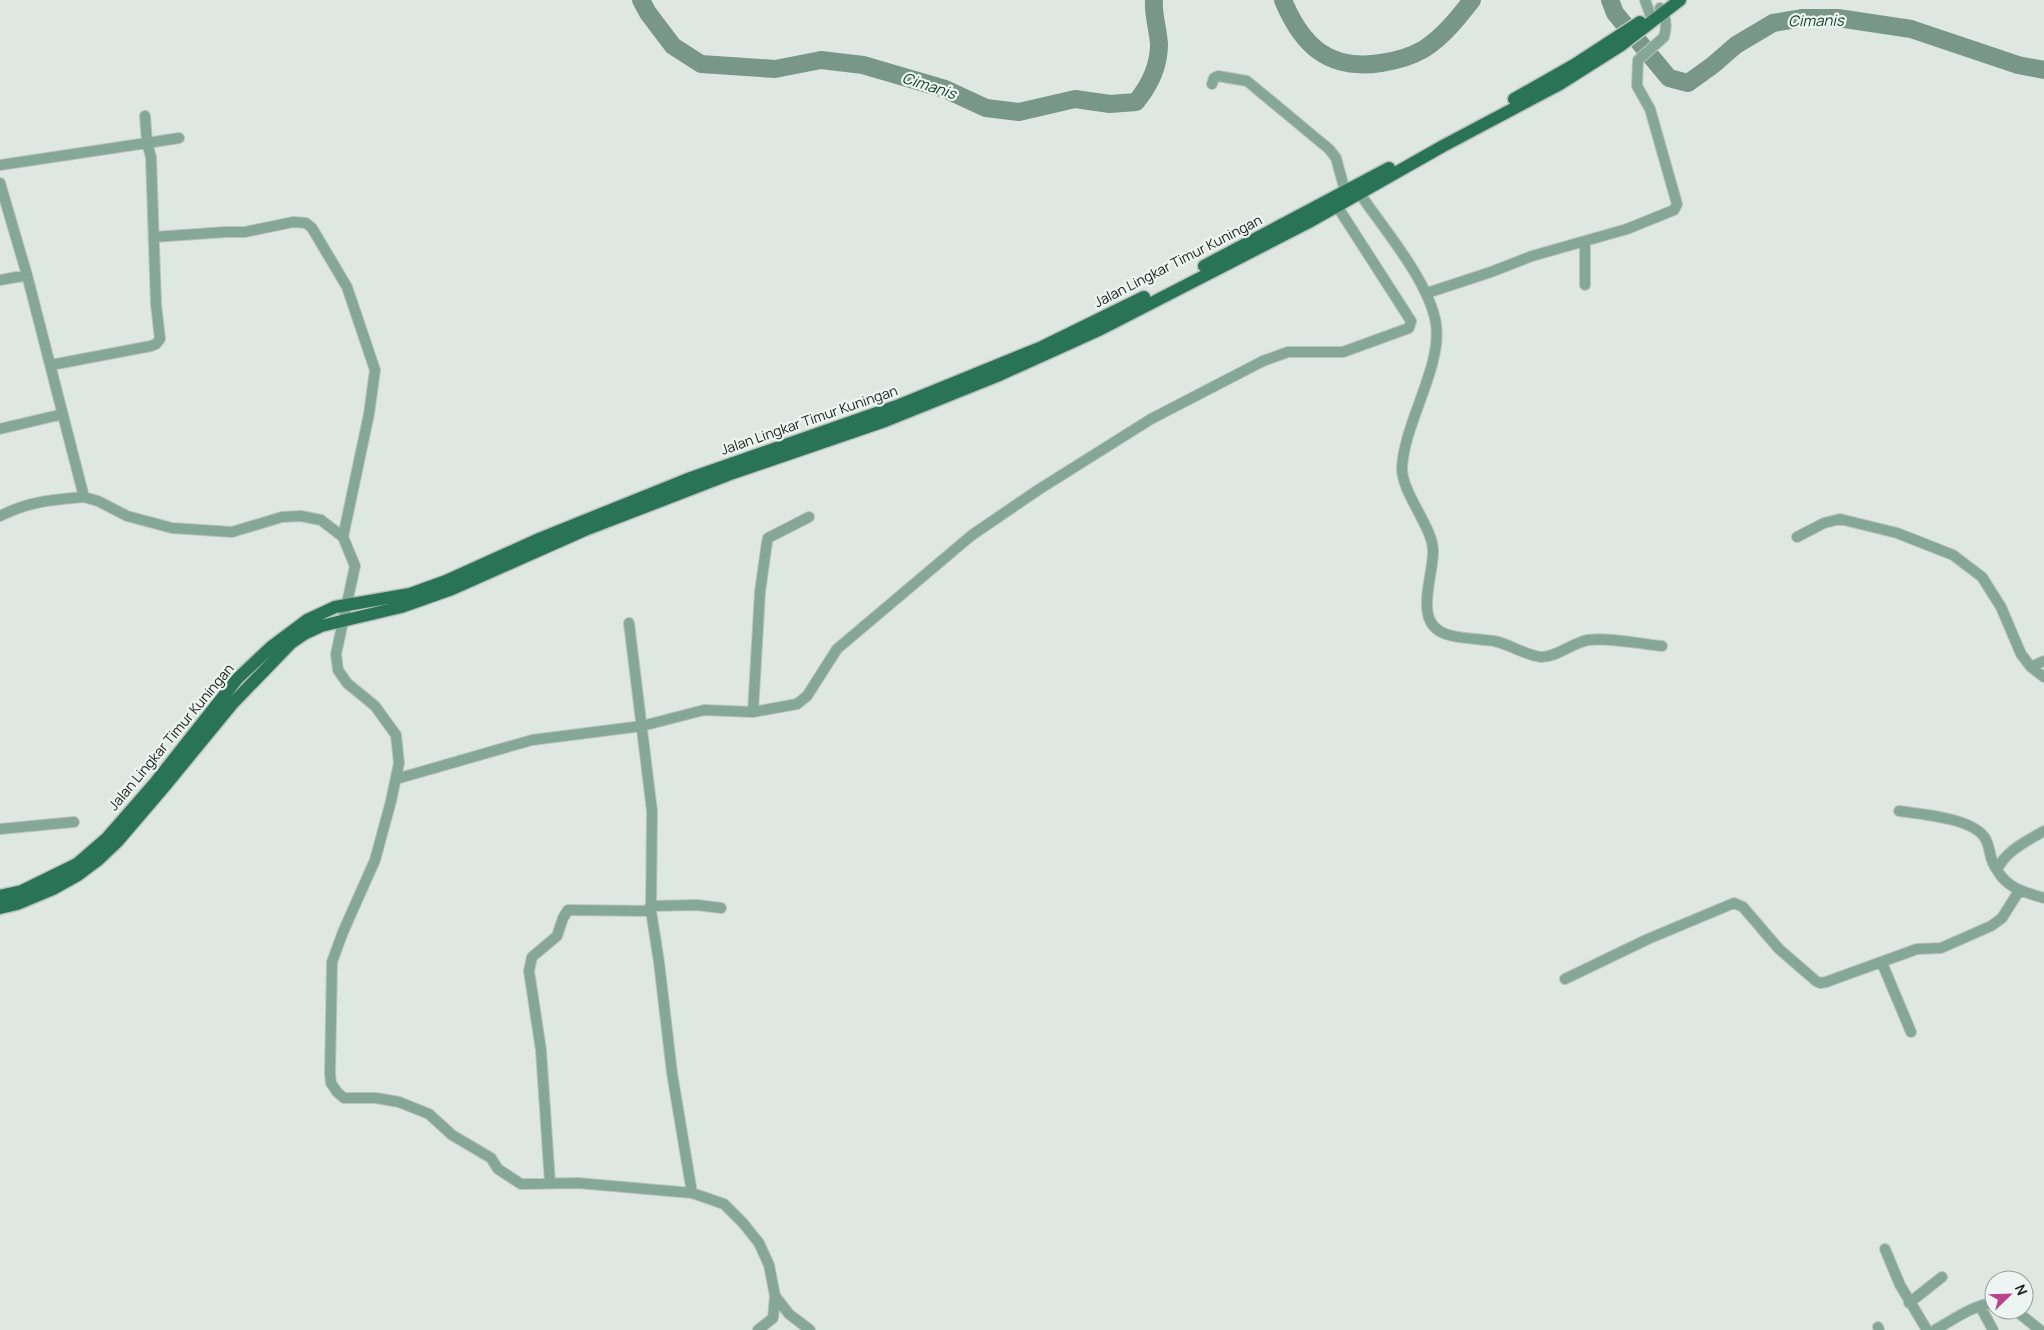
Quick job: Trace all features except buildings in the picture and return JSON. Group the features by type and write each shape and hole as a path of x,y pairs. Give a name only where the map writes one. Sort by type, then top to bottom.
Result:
{"main road":[{"name":"Jalan Lingkar Timur Kuningan","path":"0,908 17,904 53,889 78,875 98,860 117,842 233,703 290,643 321,626 400,607 452,590 585,530 733,473 884,421 997,376 1101,330 1360,194 1443,146 1560,84 1656,13 1680,0"},
{"name":"Jalan Lingkar Timur Kuningan","path":"0,896 22,890 77,864 107,838 155,783 237,679 270,647 307,620 324,611 410,594 446,581 539,539 688,479 897,406 1042,347 1174,282 1345,191 1616,42"}],"street":[{"path":"1427,293 1532,256 1627,229 1674,210 1677,204 1650,109 1637,86 1638,60 1657,45 1664,37 1666,30 1656,13 1645,0"},
{"path":"1212,84 1214,78 1218,76 1247,81 1332,153 1345,191"},
{"path":"51,365 156,344 160,338 150,157 145,116"},
{"path":"0,165 179,138"},
{"path":"0,183 27,275 84,496"},
{"path":"1360,194 1427,293 1436,325 1435,350 1426,383 1411,422 1402,468 1406,485 1431,541 1433,552 1427,598 1427,613 1430,622 1436,630 1451,636 1493,641 1541,657 1548,657 1578,643 1596,639 1662,646"},
{"path":"396,779 532,740 642,726 704,710 753,712 797,704 807,696 837,650 972,535 1038,490 1151,419 1263,361 1288,352 1343,352 1409,328 1411,321 1337,206"},
{"path":"154,237 244,232 293,222 306,223 312,228 348,287 375,370 369,414 343,537"},
{"path":"1585,241 1585,285"},
{"path":"0,280 27,275"},
{"path":"0,429 63,414"},
{"path":"0,516 18,507 37,501 84,496 127,516 172,528 232,532 282,516 301,516 320,520 343,537 355,566 336,654 338,670 346,683 375,706 396,735 399,763 375,860 343,932 332,962 331,1084 344,1098 376,1098 399,1102 429,1114 452,1135 491,1158 498,1169 521,1184 578,1183 692,1194 724,1204 759,1243 766,1258 775,1296 773,1318 758,1330"},
{"path":"753,712 760,592 767,542 771,536 809,517"},
{"path":"1797,537 1824,523 1840,519 1897,533 1954,555 1982,576 2001,607 2021,654 2031,667 2044,677"},
{"path":"629,623 652,811 650,908 659,962 672,1073 692,1194"},
{"path":"2031,667 2044,661"},
{"path":"1898,811 1950,818 1973,829 1986,840 1991,861 2003,880 2014,889 2044,898"},
{"path":"0,828 74,822"},
{"path":"1996,870 2006,856 2044,831"},
{"path":"1565,979 1648,939 1734,903 1743,906 1779,949 1820,983 1882,963 1917,949 1941,948 1991,926 2002,918 2020,891"},
{"path":"550,1184 541,1050 529,971 532,957 557,936 568,910 697,905 721,908"},
{"path":"1882,963 1911,1032"},
{"path":"1885,1249 1900,1285 1927,1330"},
{"path":"1909,1302 1942,1277"},
{"path":"775,1296 789,1314 810,1330"},
{"path":"1941,1329 1984,1305"},
{"path":"1980,1306 1993,1330"},
{"path":"2027,1320 2040,1330"}],"waterway":[{"name":"Cimanis","path":"641,0 648,13 673,46 701,64 775,69 821,60 863,65 945,89 986,108 1019,112 1075,99 1110,104 1136,102 1146,89 1155,68 1159,52 1154,0"},
{"name":"Cimanis","path":"1283,0 1299,30 1320,52 1332,59 1346,63 1363,64 1398,60 1424,49 1444,33 1472,0"},
{"name":"Cimanis","path":"1610,0 1615,13 1669,78 1688,83 1736,45 1773,23 1803,18 1838,18 1911,29 2018,65 2044,70"}]}
